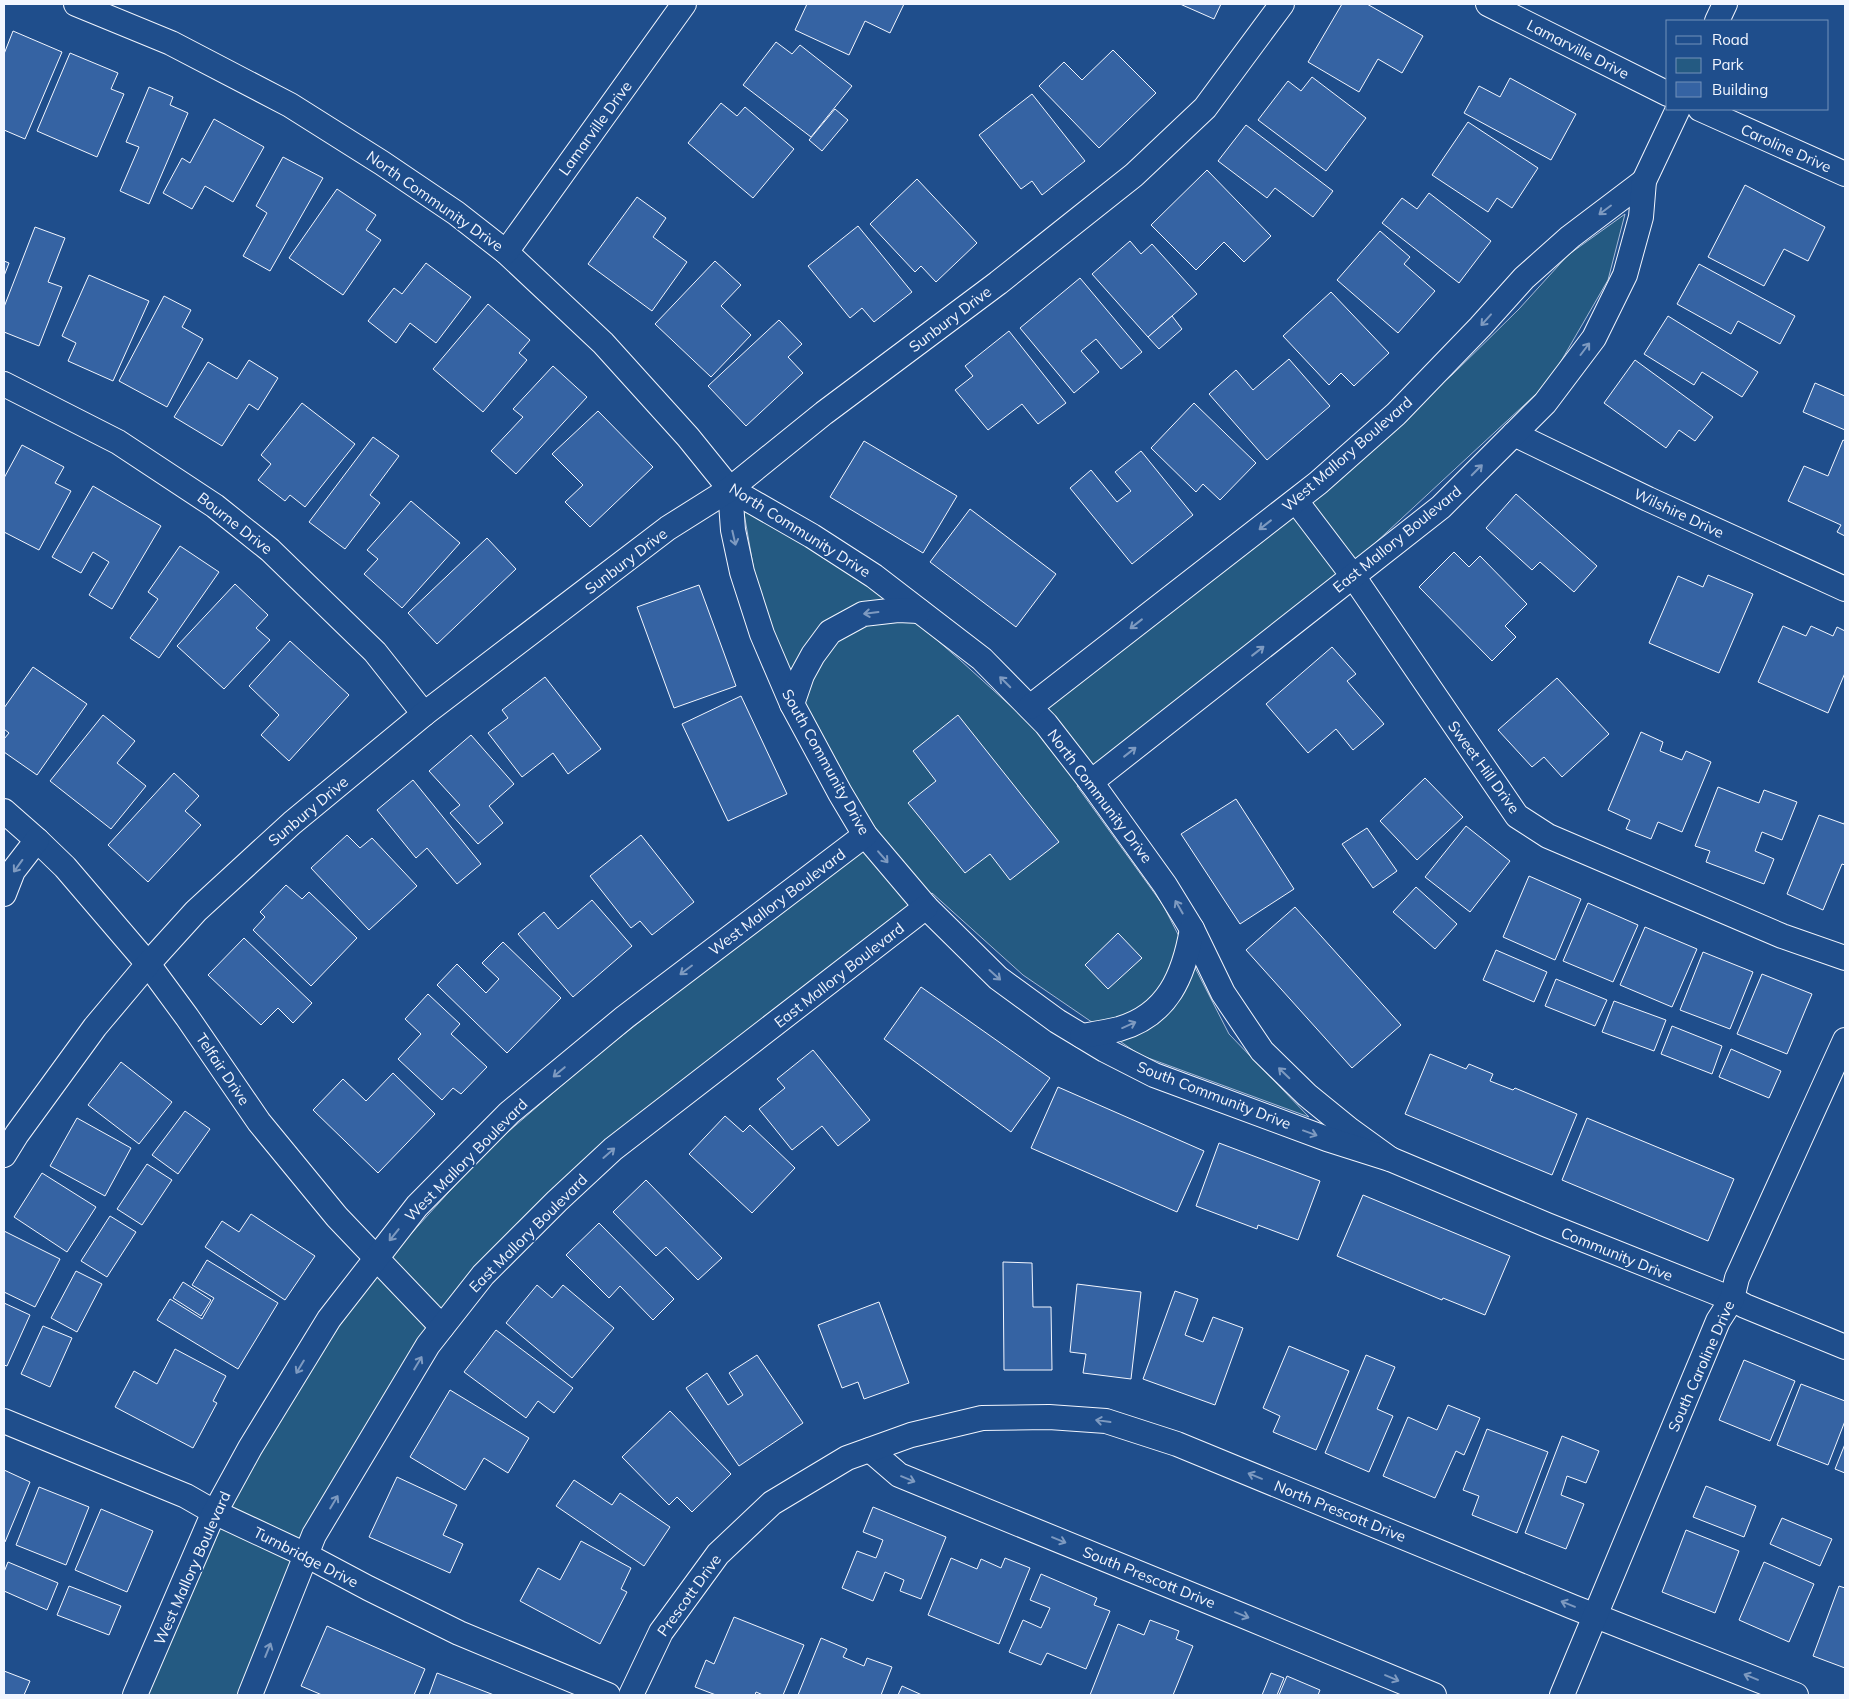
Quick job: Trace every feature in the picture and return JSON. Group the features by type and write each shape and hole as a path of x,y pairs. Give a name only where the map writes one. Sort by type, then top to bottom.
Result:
{"street":[{"name":"North Community Drive","path":"76,4 171,44 290,105 413,183 456,213 506,252 603,344 688,437 730,489 812,536 866,571 982,659 1030,706 1091,782 1165,885 1192,930 1223,993 1262,1051 1307,1095 1390,1159"},
{"name":"Lamarville Drive","path":"506,252 684,4"},
{"name":"Sunbury Drive","path":"4,1155 17,1134 95,1027 148,964 196,911 292,823 424,714 668,528 730,489 824,413 998,283 1134,176 1205,108 1282,4"},
{"name":"Lamarville Drive","path":"1488,4 1666,93"},
{"path":"1717,20 1724,4"},
{"path":"1644,180 1678,110"},
{"name":"Caroline Drive","path":"1702,110 1845,174"},
{"name":"East Mallory Boulevard","path":"1091,782 1441,507 1545,403 1594,338 1626,275 1640,217 1644,180"},
{"name":"West Mallory Boulevard","path":"1030,706 1296,501 1396,414 1480,327 1524,278 1570,237 1644,180"},
{"name":"Bourne Drive","path":"4,384 118,442 215,506 270,550 375,652 424,714"},
{"name":"Wilshire Drive","path":"1514,434 1648,499 1845,589"},
{"name":"South Community Drive","path":"730,489 733,530 742,572 762,634 792,704 865,835 926,907 998,978 1057,1021 1082,1036 1154,1075 1327,1139 1390,1159"},
{"name":"Sweet Hill Drive","path":"1296,501 1352,576 1517,816 1548,836 1782,936 1845,958"},
{"path":"792,704 802,675 813,654 830,632 863,614 898,610 919,611"},
{"name":"Telfair Drive","path":"4,811 65,867 148,964 188,1017 259,1122 338,1217 442,1327"},
{"name":"West Mallory Boulevard","path":"135,1695 214,1512 250,1448 329,1319 418,1206 510,1113 625,1017 865,835"},
{"path":"4,894 13,872 37,840"},
{"name":"East Mallory Boulevard","path":"250,1695 319,1527 428,1345 483,1275 556,1201 613,1150 926,907"},
{"path":"1082,1036 1120,1028 1146,1017 1166,1000 1180,976 1188,954 1192,930"},
{"name":"South Caroline Drive","path":"1562,1695 1718,1321 1732,1299 1737,1278 1845,1040"},
{"name":"Community Drive","path":"1390,1159 1845,1347"},
{"name":"North Prescott Drive","path":"870,1450 911,1435 982,1418 1049,1417 1106,1421 1177,1444 1595,1616 1796,1695"},
{"name":"Turnbridge Drive","path":"4,1421 186,1496 214,1512 306,1555 458,1632 608,1695"},
{"name":"Prescott Drive","path":"631,1695 661,1632 718,1554 772,1503 847,1458 870,1450"},
{"name":"South Prescott Drive","path":"870,1450 899,1476 1434,1695"}],"green space":[{"path":"1625,214 1608,280 1549,382 1333,582 1077,786 1163,905 1229,1034 1309,1117 1140,1055 1023,975 932,893 635,1123 460,1289 239,1695 148,1695 213,1538 274,1426 370,1279 486,1151 591,1060 846,860 863,842 761,612 743,507 875,586 1025,719 1274,528 1452,375 1519,309 1568,255"}],"building":[{"path":"807,4 904,4 890,33 865,21 849,55 795,30"},
{"path":"1180,4 1221,4 1214,19"},
{"path":"1342,4 1367,4 1423,36 1402,73 1378,59 1359,92 1308,62"},
{"path":"13,31 62,52 25,139 4,130 4,54"},
{"path":"776,42 792,54 800,45 852,86 811,137 743,85"},
{"path":"1113,50 1156,93 1099,148 1039,86 1064,62 1082,80"},
{"path":"70,53 118,73 111,89 124,94 97,157 37,131"},
{"path":"1312,77 1366,118 1326,171 1258,120 1288,81 1301,91"},
{"path":"1510,78 1576,114 1551,160 1464,113 1479,86 1500,97"},
{"path":"149,87 173,97 170,105 188,113 149,204 120,191 139,147 126,142"},
{"path":"1032,94 1085,161 1042,195 1032,181 1021,189 979,135"},
{"path":"721,103 737,116 745,107 794,149 753,198 688,143"},
{"path":"835,109 848,120 822,151 809,140"},
{"path":"214,119 264,147 233,202 205,186 192,209 163,193 182,158 190,163"},
{"path":"1468,122 1538,168 1512,208 1497,198 1488,212 1432,175"},
{"path":"1246,125 1333,191 1313,217 1275,188 1267,198 1218,161"},
{"path":"283,157 323,178 270,271 243,256 267,213 256,206"},
{"path":"1207,170 1271,236 1244,262 1224,242 1196,270 1151,225"},
{"path":"917,179 977,243 936,282 921,266 915,272 870,224"},
{"path":"1745,185 1825,227 1808,261 1784,249 1764,286 1708,257"},
{"path":"337,189 376,215 366,230 381,240 343,295 289,258"},
{"path":"1429,193 1491,241 1459,283 1382,223 1402,198 1417,209"},
{"path":"637,197 666,218 653,237 687,262 652,311 588,264"},
{"path":"858,226 912,292 874,322 862,308 850,318 808,266"},
{"path":"35,227 65,238 48,282 62,287 39,346 4,332 4,307"},
{"path":"1380,231 1410,257 1404,264 1435,291 1398,333 1337,280"},
{"path":"1130,241 1141,254 1152,244 1197,294 1148,337 1092,274"},
{"path":"4,261 9,263 4,276"},
{"path":"715,261 741,285 721,306 751,335 711,377 655,324"},
{"path":"426,263 471,297 436,343 410,323 396,343 368,321 394,288 402,294"},
{"path":"1699,264 1795,316 1780,344 1738,321 1731,334 1677,304"},
{"path":"89,275 149,301 113,381 68,361 76,343 62,336"},
{"path":"1080,278 1142,352 1121,369 1096,339 1081,351 1099,372 1074,393 1020,328"},
{"path":"1331,292 1389,353 1354,386 1341,373 1329,385 1283,336"},
{"path":"164,296 191,310 182,327 203,339 167,407 119,381"},
{"path":"488,304 530,340 519,353 527,360 483,412 433,369"},
{"path":"1172,316 1182,329 1159,349 1148,337"},
{"path":"1668,316 1758,372 1742,397 1702,372 1694,385 1644,354"},
{"path":"779,320 802,344 788,357 803,373 746,426 708,386"},
{"path":"1009,331 1066,403 1038,424 1022,404 988,430 955,390 973,376 965,366"},
{"path":"1289,359 1330,406 1267,460 1209,394 1236,370 1253,390"},
{"path":"249,360 278,378 258,410 249,404 222,446 174,417 208,362 237,379"},
{"path":"1635,360 1713,417 1695,441 1679,430 1666,448 1604,403"},
{"path":"553,366 587,397 516,474 491,451 523,417 513,409"},
{"path":"1815,383 1845,396 1845,430 1803,412"},
{"path":"302,403 355,444 305,507 290,495 285,501 258,480 271,464 261,455"},
{"path":"1194,403 1256,463 1220,500 1203,484 1196,492 1151,448"},
{"path":"598,411 653,467 590,527 565,502 583,485 552,454"},
{"path":"373,437 399,456 370,495 380,503 345,549 309,522"},
{"path":"1843,440 1845,441 1845,536 1837,532 1841,525 1788,501 1804,466 1828,476"},
{"path":"864,441 957,496 923,553 830,497"},
{"path":"22,445 64,467 55,483 71,491 39,550 4,532 4,478"},
{"path":"1141,451 1193,515 1132,564 1070,488 1091,470 1117,502 1131,491 1115,472"},
{"path":"93,486 161,526 112,609 89,595 109,562 93,552 81,573 52,557"},
{"path":"1516,494 1597,566 1574,592 1540,562 1532,570 1486,528"},
{"path":"411,501 460,543 402,608 364,574 378,559 367,550"},
{"path":"970,509 1056,574 1016,627 930,562"},
{"path":"487,538 516,569 437,644 408,613"},
{"path":"180,546 219,572 159,658 130,638 158,599 148,592"},
{"path":"1454,552 1469,567 1480,556 1527,604 1505,626 1516,637 1492,661 1419,587"},
{"path":"1708,575 1753,594 1719,673 1649,643 1678,576 1703,587"},
{"path":"235,584 268,615 256,628 270,640 224,689 177,646"},
{"path":"699,585 736,686 674,708 637,607"},
{"path":"1783,626 1806,636 1811,626 1833,636 1837,627 1845,631 1845,673 1828,713 1758,682"},
{"path":"290,641 349,695 289,761 261,735 279,715 249,686"},
{"path":"1332,647 1356,674 1347,681 1384,724 1353,750 1336,729 1308,753 1266,704"},
{"path":"33,667 87,704 37,775 4,752 4,739 9,733 4,729 4,708"},
{"path":"545,677 601,749 568,774 553,753 522,777 488,733 508,718 502,710"},
{"path":"1557,678 1609,734 1562,777 1544,757 1532,767 1498,730"},
{"path":"741,696 787,794 728,821 682,724"},
{"path":"103,715 135,741 117,763 146,786 111,829 50,781"},
{"path":"958,715 1059,842 1010,880 990,854 965,873 908,803 936,781 913,751"},
{"path":"1641,732 1663,742 1660,751 1682,760 1686,751 1711,762 1682,832 1658,822 1651,839 1626,829 1630,820 1608,810"},
{"path":"471,735 514,784 489,806 503,823 478,844 450,813 460,805 429,771"},
{"path":"174,773 199,796 185,811 201,825 148,882 108,845"},
{"path":"1425,778 1463,817 1417,860 1380,821"},
{"path":"413,780 481,864 457,884 427,848 416,858 377,810"},
{"path":"1718,787 1759,803 1764,790 1797,802 1782,840 1762,832 1755,851 1774,859 1764,884 1706,862 1710,851 1695,846"},
{"path":"1236,799 1294,889 1240,924 1181,834"},
{"path":"1819,815 1844,824 1845,820 1845,865 1842,864 1823,910 1787,894"},
{"path":"1466,826 1510,861 1470,912 1425,877"},
{"path":"1367,828 1397,871 1373,888 1342,844"},
{"path":"347,835 360,848 372,838 417,886 369,930 311,868"},
{"path":"641,835 694,902 652,935 640,921 631,928 590,876"},
{"path":"1529,876 1581,899 1555,960 1503,937"},
{"path":"286,885 302,899 309,892 357,938 311,986 253,930 265,917 260,912"},
{"path":"1416,887 1457,924 1435,949 1393,912"},
{"path":"592,900 632,946 573,997 518,934 544,912 558,929"},
{"path":"1588,903 1638,925 1613,982 1563,961"},
{"path":"1295,907 1401,1025 1352,1068 1246,950"},
{"path":"1645,927 1697,949 1672,1007 1620,985"},
{"path":"1118,933 1142,958 1108,989 1085,965"},
{"path":"244,938 312,1003 293,1023 278,1008 261,1025 208,975"},
{"path":"503,942 561,998 507,1053 437,985 457,964 486,993 499,979 482,963"},
{"path":"1496,950 1547,972 1534,1002 1483,980"},
{"path":"1703,952 1753,972 1730,1029 1680,1010"},
{"path":"1762,974 1812,994 1787,1054 1737,1034"},
{"path":"1556,979 1607,1000 1595,1026 1545,1006"},
{"path":"921,987 1050,1078 1011,1132 884,1039"},
{"path":"428,994 460,1024 451,1034 487,1067 461,1094 453,1088 442,1100 398,1059 421,1034 405,1019"},
{"path":"1614,1001 1666,1020 1654,1051 1602,1032"},
{"path":"1672,1026 1722,1046 1712,1074 1661,1054"},
{"path":"1731,1049 1781,1071 1769,1098 1719,1077"},
{"path":"813,1050 870,1120 838,1146 822,1126 792,1150 759,1109 785,1088 777,1079"},
{"path":"1430,1054 1466,1069 1469,1064 1493,1074 1490,1081 1513,1090 1515,1088 1577,1114 1552,1175 1405,1114"},
{"path":"121,1062 172,1102 139,1144 88,1105"},
{"path":"393,1073 435,1114 378,1173 313,1110 343,1079 366,1101"},
{"path":"1058,1087 1204,1151 1177,1212 1031,1148"},
{"path":"185,1111 210,1129 178,1174 152,1155"},
{"path":"725,1116 743,1132 750,1125 795,1168 752,1213 689,1154"},
{"path":"77,1118 131,1148 105,1196 50,1166"},
{"path":"1587,1118 1734,1179 1708,1241 1562,1180"},
{"path":"1219,1143 1320,1181 1298,1240 1258,1225 1257,1229 1196,1206"},
{"path":"147,1164 172,1180 142,1225 117,1209"},
{"path":"42,1173 96,1207 67,1252 14,1217"},
{"path":"646,1180 722,1258 698,1280 666,1247 656,1256 613,1212"},
{"path":"1363,1195 1510,1256 1485,1315 1443,1298 1442,1300 1337,1256"},
{"path":"251,1214 315,1256 285,1300 205,1247 222,1221 239,1232"},
{"path":"110,1216 136,1232 107,1277 81,1261"},
{"path":"599,1223 674,1299 653,1320 620,1286 609,1298 566,1255"},
{"path":"4,1231 60,1259 35,1307 4,1292"},
{"path":"207,1260 278,1303 238,1369 157,1320 170,1299 202,1319 214,1298 192,1285"},
{"path":"1003,1262 1032,1263 1033,1307 1051,1307 1052,1370 1004,1370"},
{"path":"76,1271 102,1284 77,1332 51,1318"},
{"path":"183,1282 211,1300 201,1316 173,1298"},
{"path":"1077,1284 1141,1292 1131,1379 1083,1373 1086,1354 1070,1352"},
{"path":"537,1285 552,1298 563,1285 614,1328 572,1378 506,1323"},
{"path":"1175,1291 1198,1299 1185,1335 1203,1342 1213,1317 1243,1328 1215,1405 1143,1379"},
{"path":"879,1302 909,1383 864,1399 858,1382 842,1388 818,1325"},
{"path":"4,1303 30,1315 7,1366 4,1365"},
{"path":"43,1326 72,1338 50,1387 21,1374"},
{"path":"496,1330 573,1388 554,1413 538,1401 526,1418 464,1372"},
{"path":"1289,1346 1349,1371 1316,1450 1273,1432 1280,1416 1263,1408"},
{"path":"175,1349 226,1376 213,1401 217,1403 193,1448 115,1407 134,1371 157,1384"},
{"path":"757,1355 803,1423 739,1466 686,1388 707,1373 728,1405 743,1395 729,1373"},
{"path":"1366,1355 1395,1367 1377,1409 1393,1416 1369,1472 1325,1453"},
{"path":"1744,1360 1795,1381 1770,1441 1719,1420"},
{"path":"1801,1384 1845,1401 1845,1421 1828,1465 1777,1445"},
{"path":"450,1390 529,1438 508,1473 484,1458 465,1490 410,1457"},
{"path":"1448,1405 1480,1418 1464,1455 1456,1451 1435,1498 1383,1476 1408,1417 1437,1430"},
{"path":"670,1411 731,1474 692,1512 677,1497 669,1505 622,1457"},
{"path":"1487,1429 1548,1452 1517,1533 1472,1515 1479,1496 1463,1490"},
{"path":"1562,1436 1599,1451 1586,1483 1567,1476 1561,1495 1584,1504 1566,1549 1525,1533"},
{"path":"1845,1444 1845,1473 1835,1469"},
{"path":"4,1470 30,1482 5,1542 4,1541"},
{"path":"397,1477 457,1505 443,1535 463,1544 450,1573 369,1537"},
{"path":"574,1480 612,1505 620,1493 670,1527 644,1566 556,1506"},
{"path":"1706,1486 1756,1506 1744,1537 1693,1517"},
{"path":"39,1487 89,1507 66,1565 16,1545"},
{"path":"873,1507 946,1537 921,1599 900,1591 904,1580 885,1572 873,1601 842,1588 857,1551 876,1558 883,1540 863,1532"},
{"path":"101,1509 153,1531 127,1592 75,1570"},
{"path":"1782,1518 1832,1539 1820,1566 1770,1544"},
{"path":"1686,1530 1739,1551 1715,1613 1662,1592"},
{"path":"581,1541 631,1568 621,1589 627,1592 600,1644 520,1601 538,1568 560,1580"},
{"path":"951,1558 977,1569 981,1559 1001,1568 1005,1558 1030,1568 999,1644 928,1615"},
{"path":"8,1562 58,1583 47,1610 4,1591 4,1572"},
{"path":"1764,1562 1814,1584 1789,1642 1739,1620"},
{"path":"1041,1574 1097,1598 1094,1605 1110,1611 1086,1669 1047,1653 1041,1665 1009,1652 1023,1620 1041,1628 1050,1608 1030,1600"},
{"path":"69,1586 121,1606 109,1635 57,1615"},
{"path":"1839,1586 1845,1588 1845,1668 1813,1656"},
{"path":"734,1617 804,1645 783,1695 763,1695 756,1692 755,1695 716,1695 695,1687 706,1660 714,1664"},
{"path":"1150,1620 1179,1631 1176,1639 1193,1646 1173,1695 1090,1695 1118,1624 1144,1635"},
{"path":"327,1626 425,1669 414,1695 322,1695 301,1686"},
{"path":"821,1638 847,1649 843,1657 864,1666 867,1658 892,1667 881,1695 798,1695"},
{"path":"4,1671 30,1681 24,1695 4,1695"},
{"path":"437,1673 494,1695 429,1695"},
{"path":"1271,1673 1284,1678 1277,1695 1262,1695"},
{"path":"1287,1676 1320,1690 1318,1695 1279,1695"},
{"path":"902,1686 922,1695 898,1695"}]}
